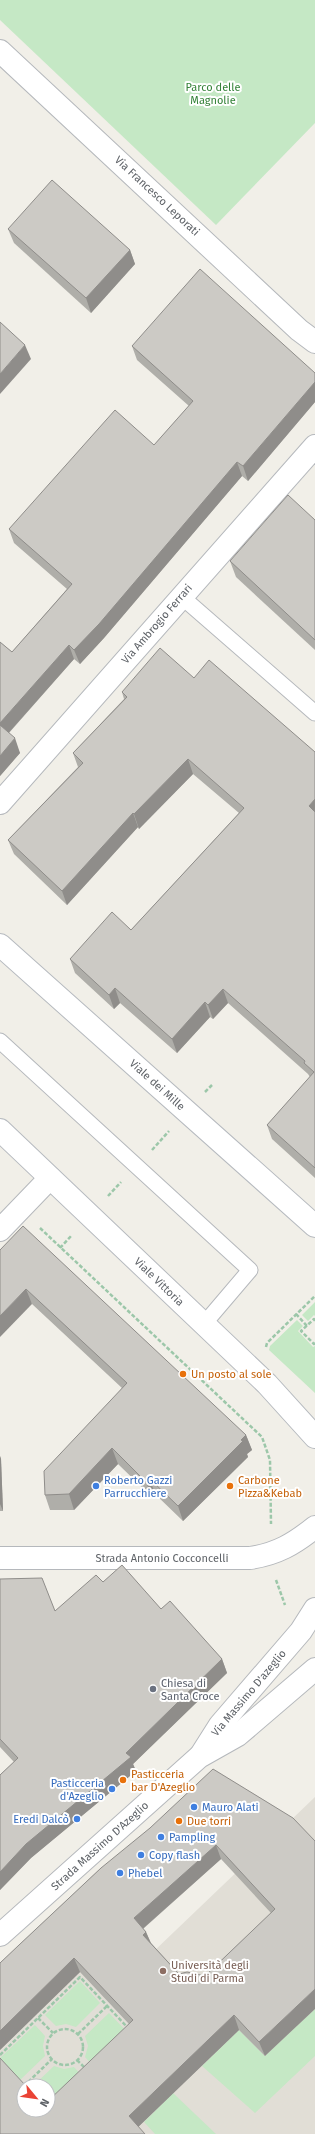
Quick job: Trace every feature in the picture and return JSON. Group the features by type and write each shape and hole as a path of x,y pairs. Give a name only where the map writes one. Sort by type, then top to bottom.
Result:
{"street":[{"name":"Via Francesco Leporati","path":"0,51 299,330 315,342"},
{"name":"Via Ambrogio Ferrari","path":"0,803 315,446"},
{"name":"Viale dei Mille","path":"0,945 315,1226"},
{"name":"Viale Vittoria","path":"0,1130 279,1396 315,1437"},
{"path":"0,1230 50,1178"},
{"name":"Strada Antonio Cocconcelli","path":"0,1558 250,1558 271,1554 286,1548 315,1527"},
{"name":"Via Massimo D'azeglio","path":"199,1757 220,1725 301,1631 315,1609"},
{"name":"Via Massimo D'azeglio","path":"199,1757 238,1734 315,1669"},
{"name":"Strada Massimo D'Azeglio","path":"0,1935 199,1757"}],"lane":[{"path":"182,597 315,713"},
{"path":"0,1041 250,1270 204,1324"}],"path":[{"path":"20,1210 262,1437 270,1460"},
{"path":"266,1352 267,1342 315,1296"},
{"path":"296,1314 307,1326"},
{"path":"315,1320 314,1319 301,1331 314,1344 315,1342"},
{"path":"0,2055 80,1977 129,2029"},
{"path":"78,2034 107,2006"},
{"path":"38,2018 53,2034"},
{"path":"62,2029 68,2029 78,2034 83,2047 77,2060 65,2065 52,2059 48,2052 47,2046 48,2040 53,2034 62,2029"},
{"path":"33,2078 52,2059"},
{"path":"77,2060 87,2070"}],"shaded area":[{"name":"Università degli Studi di Parma","path":"315,1797 315,2134 0,2134 0,1982 146,1926 139,1933 152,1953"}],"green space":[{"name":"Parco delle Magnolie","path":"0,0 315,0 315,123 216,225 0,20"},
{"path":"315,1302 315,1316 314,1315 308,1321 302,1315"},
{"path":"297,1320 303,1326 298,1331 313,1347 315,1346 315,1393 269,1350 270,1346"},
{"path":"80,1981 100,2003 76,2027 66,2024 56,2026 45,2015"},
{"path":"315,2009 315,2056 255,2113 202,2066 239,2030 265,2056"},
{"path":"109,2013 129,2034 95,2068 85,2057 88,2046 85,2036"},
{"path":"35,2025 45,2036 43,2046 45,2056 22,2078 18,2078 0,2058"},
{"path":"54,2066 64,2069 74,2067 84,2078 56,2105 56,2078 41,2078"},
{"path":"173,2093 216,2134 155,2134 144,2122"}],"building":[{"path":"52,180 130,250 86,298 8,229"},
{"path":"200,269 315,373 315,382 243,466 237,462 99,624 74,650 69,645 0,723 0,642 12,652 72,584 9,529 115,410 154,445 193,401 132,346"},
{"path":"0,322 25,345 0,374"},
{"path":"288,495 315,520 315,640 230,561"},
{"path":"160,648 194,678 209,660 315,752 315,799 309,806 315,812 315,1168 267,1125 314,1072 304,1063 305,1061 223,989 208,1005 205,1002 172,1039 115,988 109,995 70,959 112,912 131,930 244,808 188,759 134,814 133,813 62,891 8,840 83,763 73,753 127,697 122,692"},
{"path":"0,725 15,738 0,756"},
{"path":"23,1226 246,1435 241,1440 243,1441 178,1506 150,1479 146,1482 112,1448 69,1494 45,1495 44,1471 127,1383 26,1289 0,1316 0,1250"},
{"path":"122,1565 161,1609 170,1601 222,1659 126,1753 131,1757 26,1844 0,1872 0,1775 18,1758 0,1739 0,1579 42,1578 55,1611 96,1575 103,1582"},
{"path":"213,1769 293,1818 315,1841 315,1989 259,2042 234,2015 129,2116 145,2134 0,2134 0,2058 19,2078 16,2078 16,2118 56,2118 56,2093 133,2020 74,1958 0,2031 0,1963 101,1868 150,1828","holes":["216,1845 275,1909 205,1976 187,1972 179,1974 143,1935 146,1932 134,1918"]}],"place":[{"name":"Un posto al sole","path":"183,1374"},
{"name":"Roberto Gazzi Parrucchiere","path":"96,1486"},
{"name":"Carbone Pizza&Kebab","path":"230,1486"},
{"name":"Chiesa di Santa Croce","path":"153,1689"},
{"name":"Pasticceria bar D'Azeglio","path":"123,1780"},
{"name":"Pasticceria d'Azeglio","path":"112,1789"},
{"name":"Mauro Alati","path":"194,1807"},
{"name":"Eredi Dalcò","path":"77,1819"},
{"name":"Due torri","path":"179,1821"},
{"name":"Pampling","path":"161,1837"},
{"name":"Copy flash","path":"141,1855"},
{"name":"Phebel","path":"120,1873"},
{"name":"Università degli Studi di Parma","path":"163,1971"}]}
